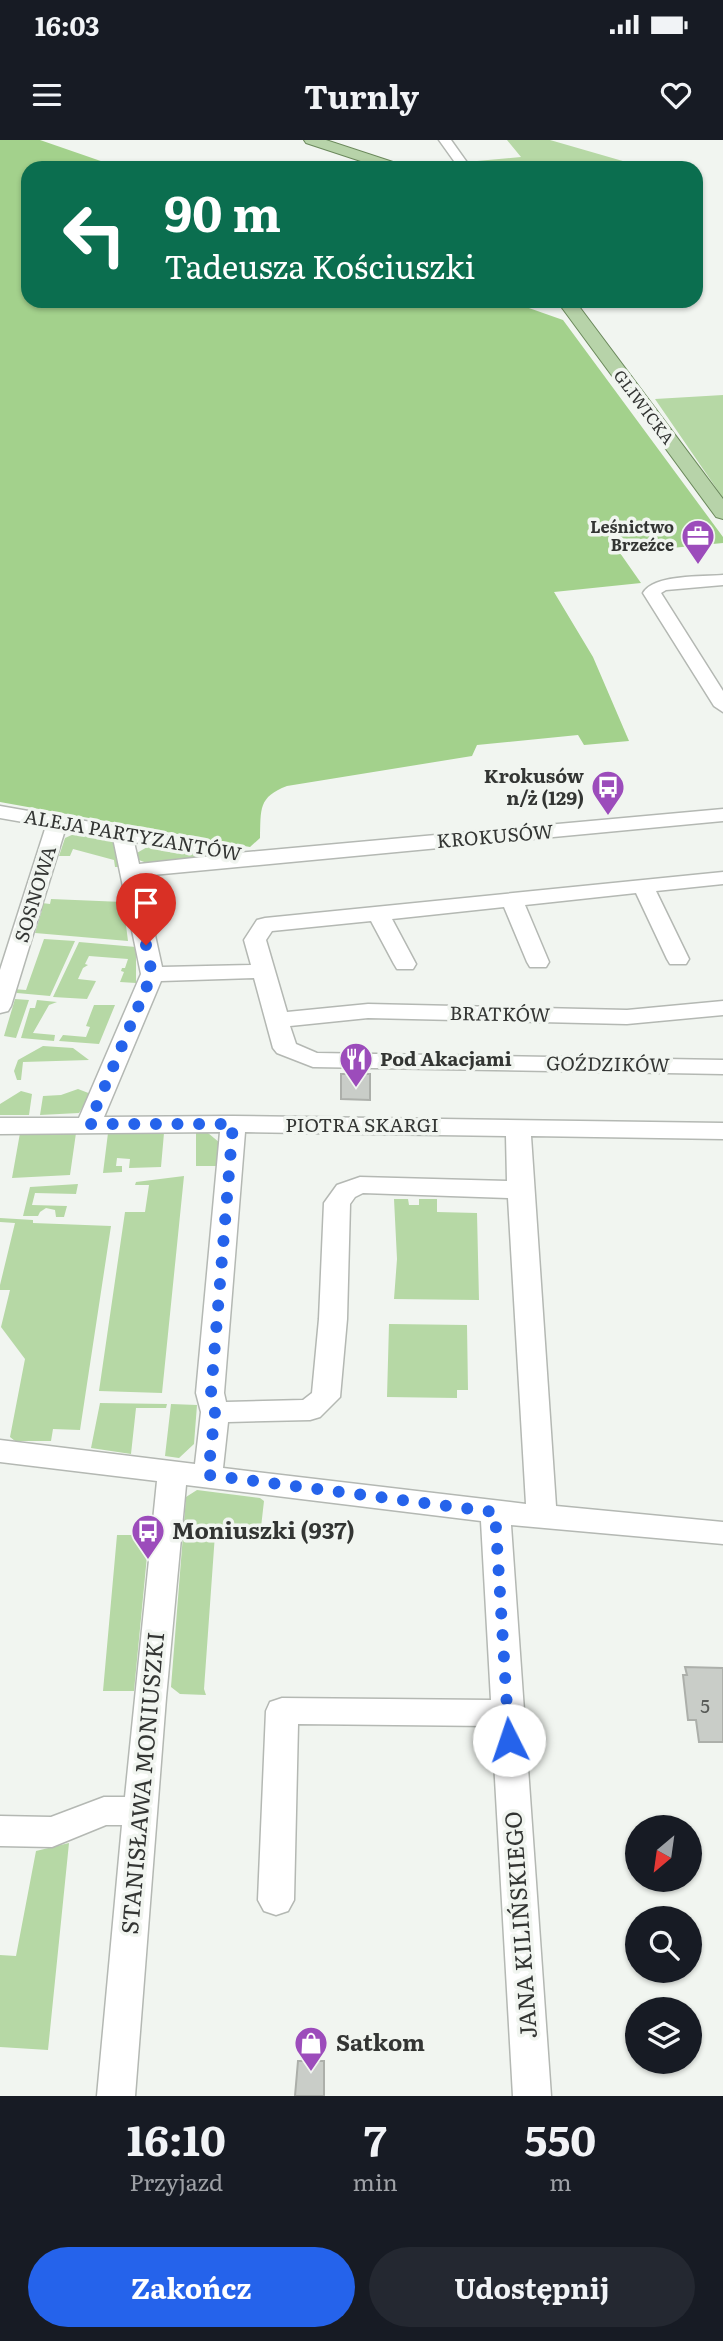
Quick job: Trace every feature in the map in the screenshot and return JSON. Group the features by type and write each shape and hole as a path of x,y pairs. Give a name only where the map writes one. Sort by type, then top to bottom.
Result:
{"main road":[{"path":"311,140 376,161"},
{"name":"GLIWICKA","path":"570,308 723,513"}],"street":[{"path":"445,140 460,161"},
{"path":"723,580 663,585 652,593 723,706"},
{"name":"ALEJA PARTYZANTÓW","path":"0,812 220,852 266,856"},
{"name":"KROKUSÓW","path":"266,856 720,821"},
{"name":"SOSNOWA","path":"0,1006 57,823"},
{"path":"89,1124 152,974 122,834"},
{"path":"131,871 266,856"},
{"path":"277,1020 254,940 265,925 723,878"},
{"path":"643,886 678,959"},
{"path":"512,898 538,962"},
{"path":"379,915 405,964"},
{"path":"152,974 263,971"},
{"name":"BRATKÓW","path":"277,1020 368,1011 627,1017 723,1008"},
{"name":"GOŹDZIKÓW","path":"277,1020 285,1048 313,1060 723,1067"},
{"path":"208,1475 215,1412 211,1393 233,1124"},
{"name":"PIOTRA SKARGI","path":"0,1126 233,1124 723,1131"},
{"path":"518,1127 542,1517"},
{"path":"215,1412 310,1410 326,1397 333,1319 337,1203 346,1191 360,1185 520,1190"},
{"path":"0,1451 495,1512 723,1533"},
{"name":"STANISŁAWA MONIUSZKI","path":"116,2096 173,1471"},
{"name":"JANA KILIŃSKIEGO","path":"495,1512 532,2096"},
{"path":"276,1900 282,1711 507,1713"},
{"path":"0,1831 52,1832 104,1811 141,1811"}],"green space":[{"path":"0,140 40,140 101,161 21,161 21,308 529,308 563,320 723,537 723,543 620,553 641,583 554,592 593,657 629,741 584,745 578,735 477,745 472,756 287,786 266,800 261,812 260,838 250,847 0,802"},
{"path":"507,140 550,140 623,161 477,161 521,157"},
{"path":"723,395 723,498 655,399"},
{"path":"74,834 105,838 116,844 122,867 115,867 114,860 73,849 70,856 59,856 65,838"},
{"path":"149,846 210,856 147,863 136,859 135,854"},
{"path":"51,899 123,902 128,941 35,933 42,910 38,909 42,903 50,904"},
{"path":"44,939 75,941 50,996 17,993 13,989 26,990"},
{"path":"79,942 136,947 136,983 120,982 124,972 121,971 122,968 125,968 128,959 89,956 85,964 88,965 83,968 78,979 96,981 87,999 53,997"},
{"path":"15,999 29,1000 16,1038 4,1036"},
{"path":"37,1000 57,1002 49,1005 33,1033 55,1035 54,1041 21,1038 30,1008 35,1008"},
{"path":"94,1005 115,1005 99,1044 59,1041 63,1035 86,1037 90,1027 86,1026"},
{"path":"43,1046 73,1048 89,1060 23,1062 21,1080 17,1080 14,1071 18,1060"},
{"path":"78,1089 91,1094 79,1113 40,1115 43,1096 61,1095"},
{"path":"21,1091 32,1094 29,1115 0,1115 0,1104"},
{"path":"20,1133 76,1133 70,1175 12,1178"},
{"path":"108,1133 164,1133 161,1167 129,1168 130,1159 117,1158 116,1166 122,1166 122,1172 103,1173"},
{"path":"196,1133 208,1133 220,1143 218,1166 196,1166"},
{"path":"184,1176 162,1393 99,1391 125,1212 145,1212 149,1185 135,1185 136,1182"},
{"path":"78,1184 76,1194 35,1193 32,1205 67,1206 64,1217 56,1217 55,1210 46,1208 38,1216 23,1216 30,1187"},
{"path":"394,1199 408,1199 409,1205 419,1205 419,1199 437,1199 437,1212 477,1213 479,1300 394,1299 397,1259"},
{"path":"0,1218 33,1220 33,1223 111,1226 80,1430 53,1429 51,1441 15,1441 10,1437 25,1359 1,1327 10,1290 0,1290 0,1285 15,1223 0,1222"},
{"path":"389,1324 467,1325 468,1390 457,1390 457,1398 387,1397"},
{"path":"100,1403 167,1404 166,1408 136,1408 131,1454 91,1448"},
{"path":"171,1404 197,1405 194,1444 179,1458 165,1456"},
{"path":"197,1490 260,1498 264,1501 260,1536 215,1534 204,1689 206,1695 180,1694 171,1687 186,1497"},
{"path":"117,1535 149,1535 134,1691 103,1691"},
{"path":"69,1843 48,2050 0,2047 0,1955 16,1956 36,1851"}],"building":[{"name":"Pod Akacjami","path":"341,1074 370,1074 370,1100 341,1099"},
{"path":"685,1667 723,1668 723,1742 699,1742 696,1720 688,1720 683,1675 687,1675"},
{"name":"Satkom","path":"298,2061 324,2061 324,2096 295,2096"}],"place":[{"name":"Leśnictwo Brzeźce","path":"698,566"},
{"name":"Krokusów n/ż (129)","path":"608,817"},
{"name":"Pod Akacjami","path":"356,1089"},
{"name":"Moniuszki (937)","path":"148,1561"},
{"name":"Satkom","path":"311,2073"}],"route":[{"path":"146,945 152,974 89,1124 233,1124 211,1393 215,1412 213,1449 208,1475 495,1512 509,1740"}]}
